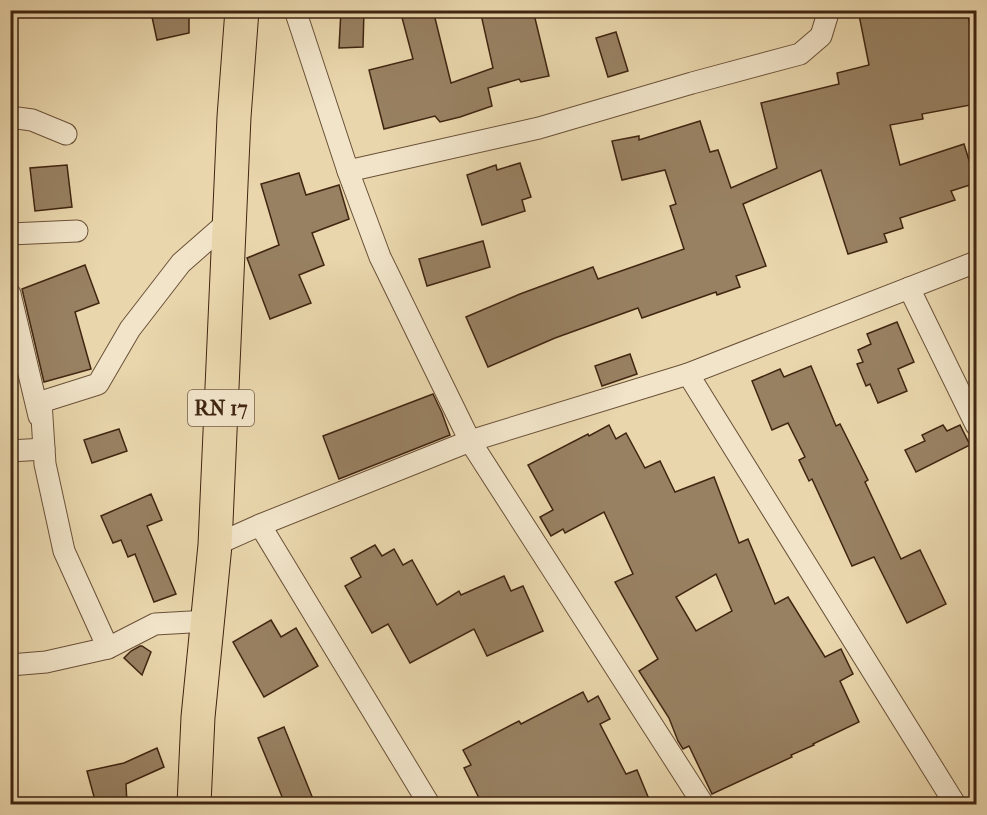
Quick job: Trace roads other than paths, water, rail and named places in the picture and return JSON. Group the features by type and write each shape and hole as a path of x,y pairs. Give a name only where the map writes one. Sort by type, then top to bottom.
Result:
{"main road":[{"name":"RN 17","path":"194,804 198,717 214,545 234,117 242,10"}],"street":[{"path":"295,10 348,171 380,257 470,441 703,804"},
{"path":"348,171 539,128 800,54 821,36 829,10"},
{"path":"10,117 32,120 66,134"},
{"path":"108,648 64,551 45,464 42,402 98,384 130,329 181,263 229,221"},
{"path":"10,234 77,231"},
{"path":"214,545 470,441 688,374 976,261"},
{"path":"909,288 976,425"},
{"path":"10,294 43,441"},
{"path":"688,374 955,804"},
{"path":"10,451 43,441"},
{"path":"260,525 429,804"},
{"path":"10,665 46,662 108,648 154,624 208,621"}]}
